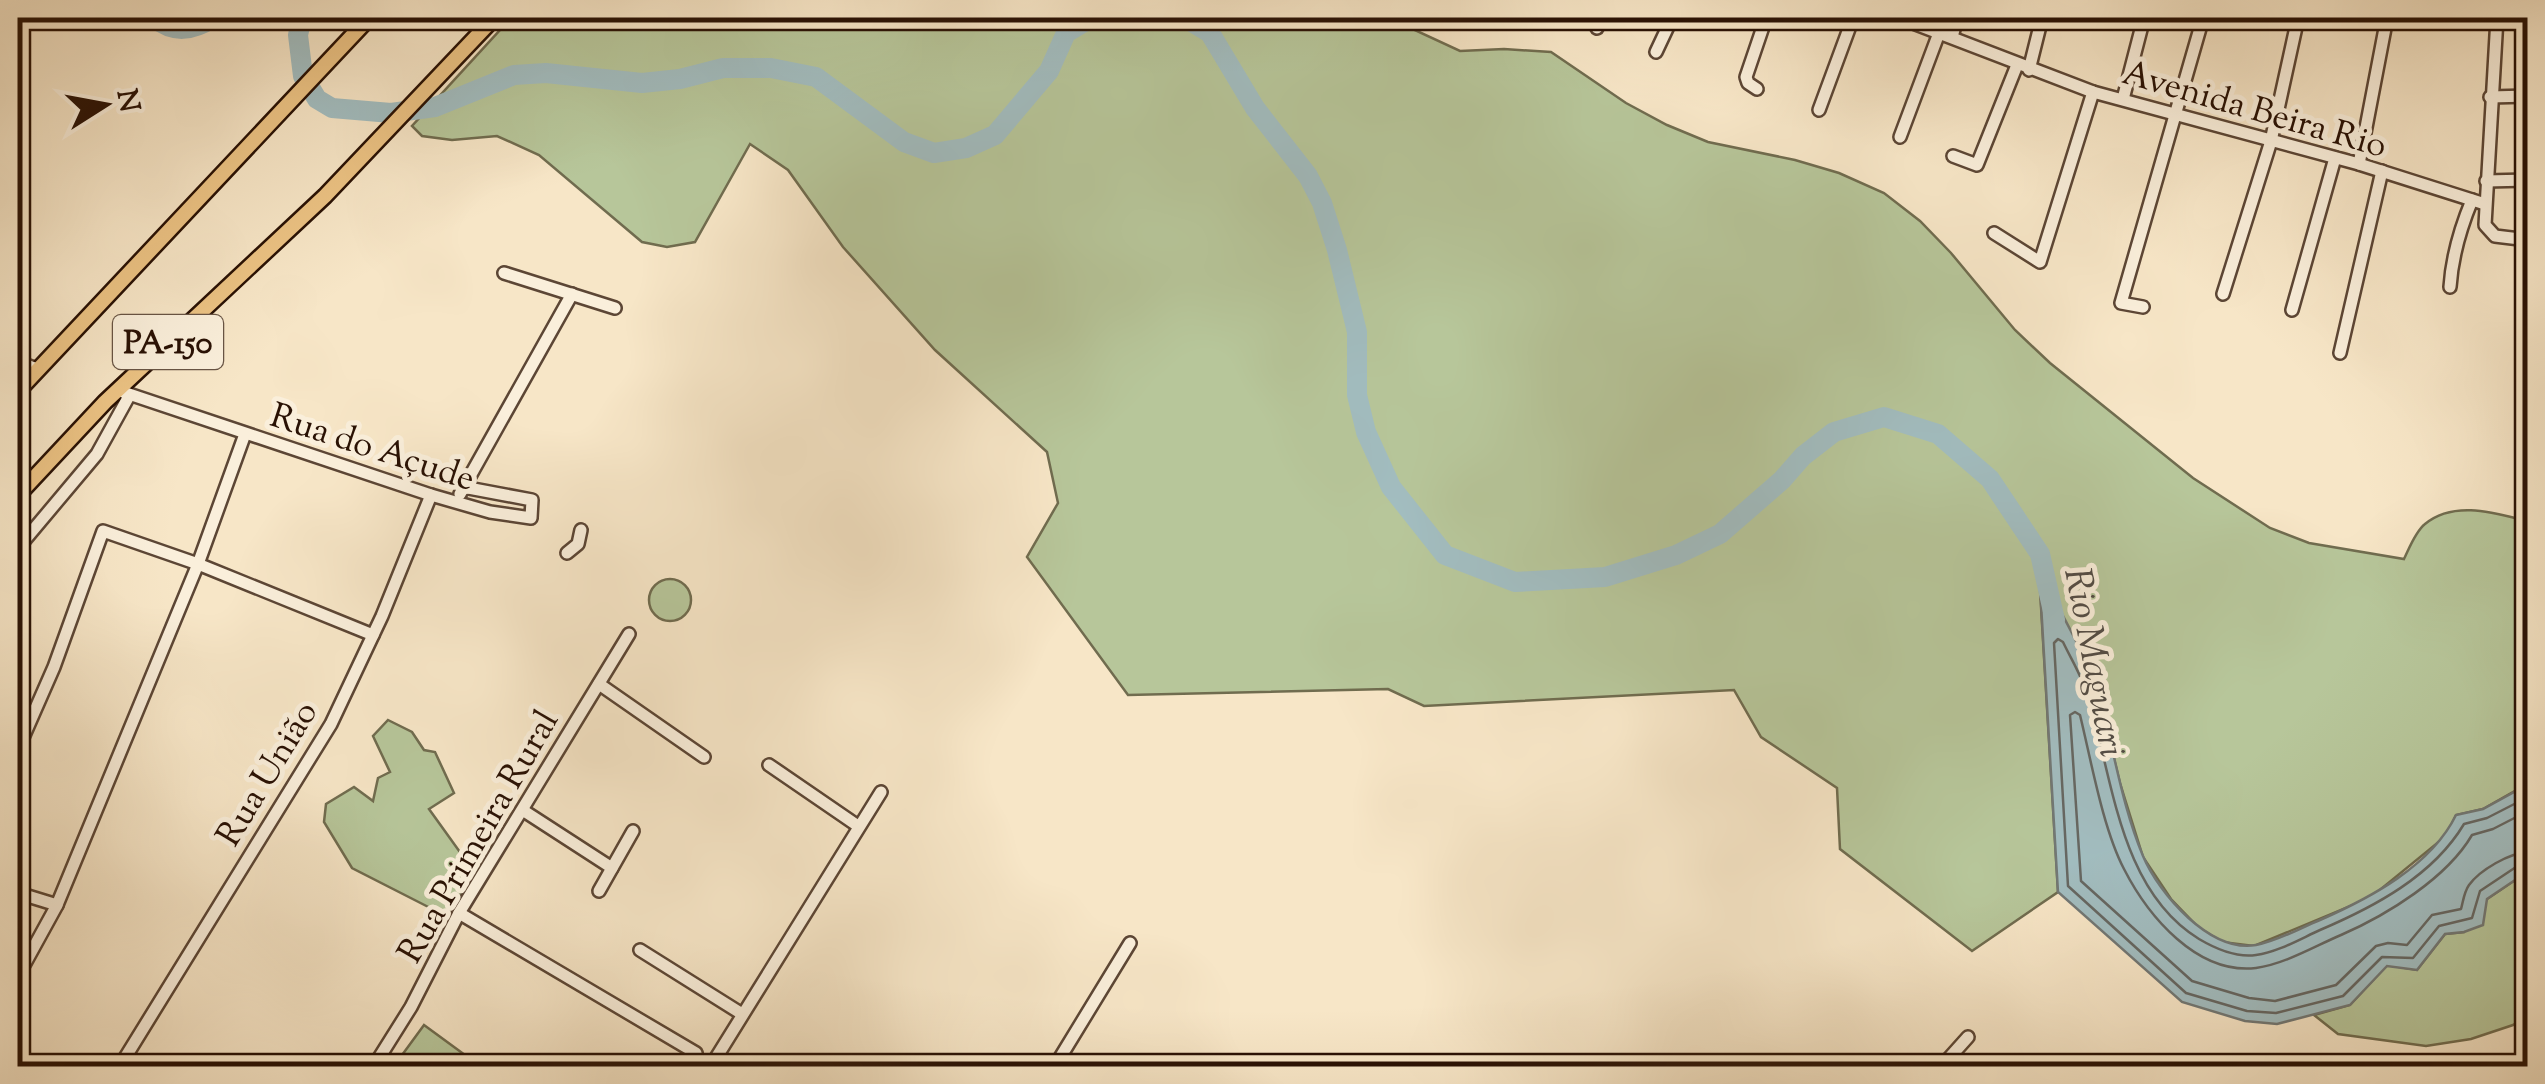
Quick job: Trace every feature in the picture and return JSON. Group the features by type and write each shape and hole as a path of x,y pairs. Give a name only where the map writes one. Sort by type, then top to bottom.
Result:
{"main road":[{"name":"PA-150","path":"18,391 368,18"},
{"name":"PA-150","path":"18,495 325,196 494,18"}],"street":[{"path":"1656,52 1672,18"},
{"path":"1757,89 1748,84 1746,77 1766,18"},
{"path":"1820,110 1853,18"},
{"name":"Avenida Beira Rio","path":"1900,18 2093,92 2358,164 2486,204"},
{"path":"1900,137 1945,35 1957,18"},
{"path":"1952,156 1976,165 2023,68 2042,18"},
{"path":"2124,99 2144,18"},
{"path":"2143,307 2121,303 2203,18"},
{"path":"2223,294 2271,142 2298,18"},
{"path":"2358,164 2387,18"},
{"path":"2497,18 2485,225 2492,235 2528,240"},
{"path":"1994,233 2040,262 2093,92"},
{"path":"2490,97 2528,96"},
{"path":"2292,310 2334,158"},
{"path":"2340,353 2382,172"},
{"path":"2486,181 2528,180"},
{"path":"2450,288 2452,262 2472,200"},
{"path":"504,273 615,308"},
{"path":"456,502 572,294"},
{"path":"18,362 37,369"},
{"path":"18,548 97,454 123,393"},
{"name":"Rua do Açude","path":"123,393 456,502 506,516 531,518 532,500 463,487"},
{"path":"18,976 57,905 198,564 245,434"},
{"name":"Rua União","path":"120,1066 331,724 373,635 431,494"},
{"path":"567,553 578,544 581,530"},
{"path":"18,748 54,666 101,534 108,531 373,635"},
{"name":"Rua Primeira Rural","path":"374,1066 411,1006 459,913 629,634"},
{"path":"599,684 704,757"},
{"path":"768,765 862,826"},
{"path":"711,1066 881,792"},
{"path":"524,810 612,868"},
{"path":"600,892 633,831"},
{"path":"18,893 57,905"},
{"path":"459,913 696,1053"},
{"path":"1054,1066 1068,1036 1104,995 1130,944"},
{"path":"640,950 742,1014"},
{"path":"1942,1066 1968,1037"}],"green space":[{"path":"511,18 1389,18 1460,51 1551,52 1626,103 1667,125 1708,142 1839,173 1884,193 1920,221 2015,330 2050,363 2193,478 2270,528 2309,543 2404,559 2421,527 2449,512 2475,510 2527,521 2527,784 2483,809 2456,815 2446,836 2370,898 2254,946 2222,942 2198,927 2171,899 2143,857 2097,690 2039,573 2058,892 1972,951 1840,849 1837,788 1761,737 1734,690 1424,706 1388,689 1128,695 1027,557 1058,503 1047,452 935,350 843,247 788,170 750,144 695,242 667,247 642,242 539,155 497,136 452,140 422,136 412,126"},
{"path":"670,579 685,585 691,600 685,615 670,621 655,615 649,600 655,585"},
{"path":"388,720 412,732 424,750 435,752 454,793 429,809 475,873 446,916 352,868 324,822 326,804 354,787 373,801 378,778 390,772 373,736"},
{"path":"2527,872 2527,1016 2513,1025 2471,1039 2426,1046 2338,1034 2314,1015 2350,1005 2387,965 2417,970 2445,934 2464,932 2487,899"},
{"path":"424,1025 480,1066 394,1066"}],"water":[{"path":"2039,570 2093,679 2143,856 2174,903 2204,930 2221,940 2256,945 2320,920 2378,891 2415,865 2456,815 2483,809 2527,785 2527,872 2487,899 2483,925 2445,934 2417,970 2387,966 2350,1005 2277,1024 2245,1021 2182,1002 2058,892"}],"waterway":[{"name":"Rio Maguari","path":"154,18 169,27 183,29 213,18"},
{"name":"Rio Maguari","path":"302,18 298,35 303,76 317,99 332,108 391,113 435,107 514,75 546,73 642,83 723,68 771,68 816,77 904,142 934,153 966,148 995,135 1049,71 1066,33 1091,18"},
{"name":"Rio Maguari","path":"1185,18 1210,33 1255,108 1308,176 1322,203 1357,332 1357,395 1366,432 1391,487 1445,555 1515,582 1605,577 1676,555 1720,534 1834,432 1884,417 1938,434 1990,479 2040,554 2055,620"}]}
